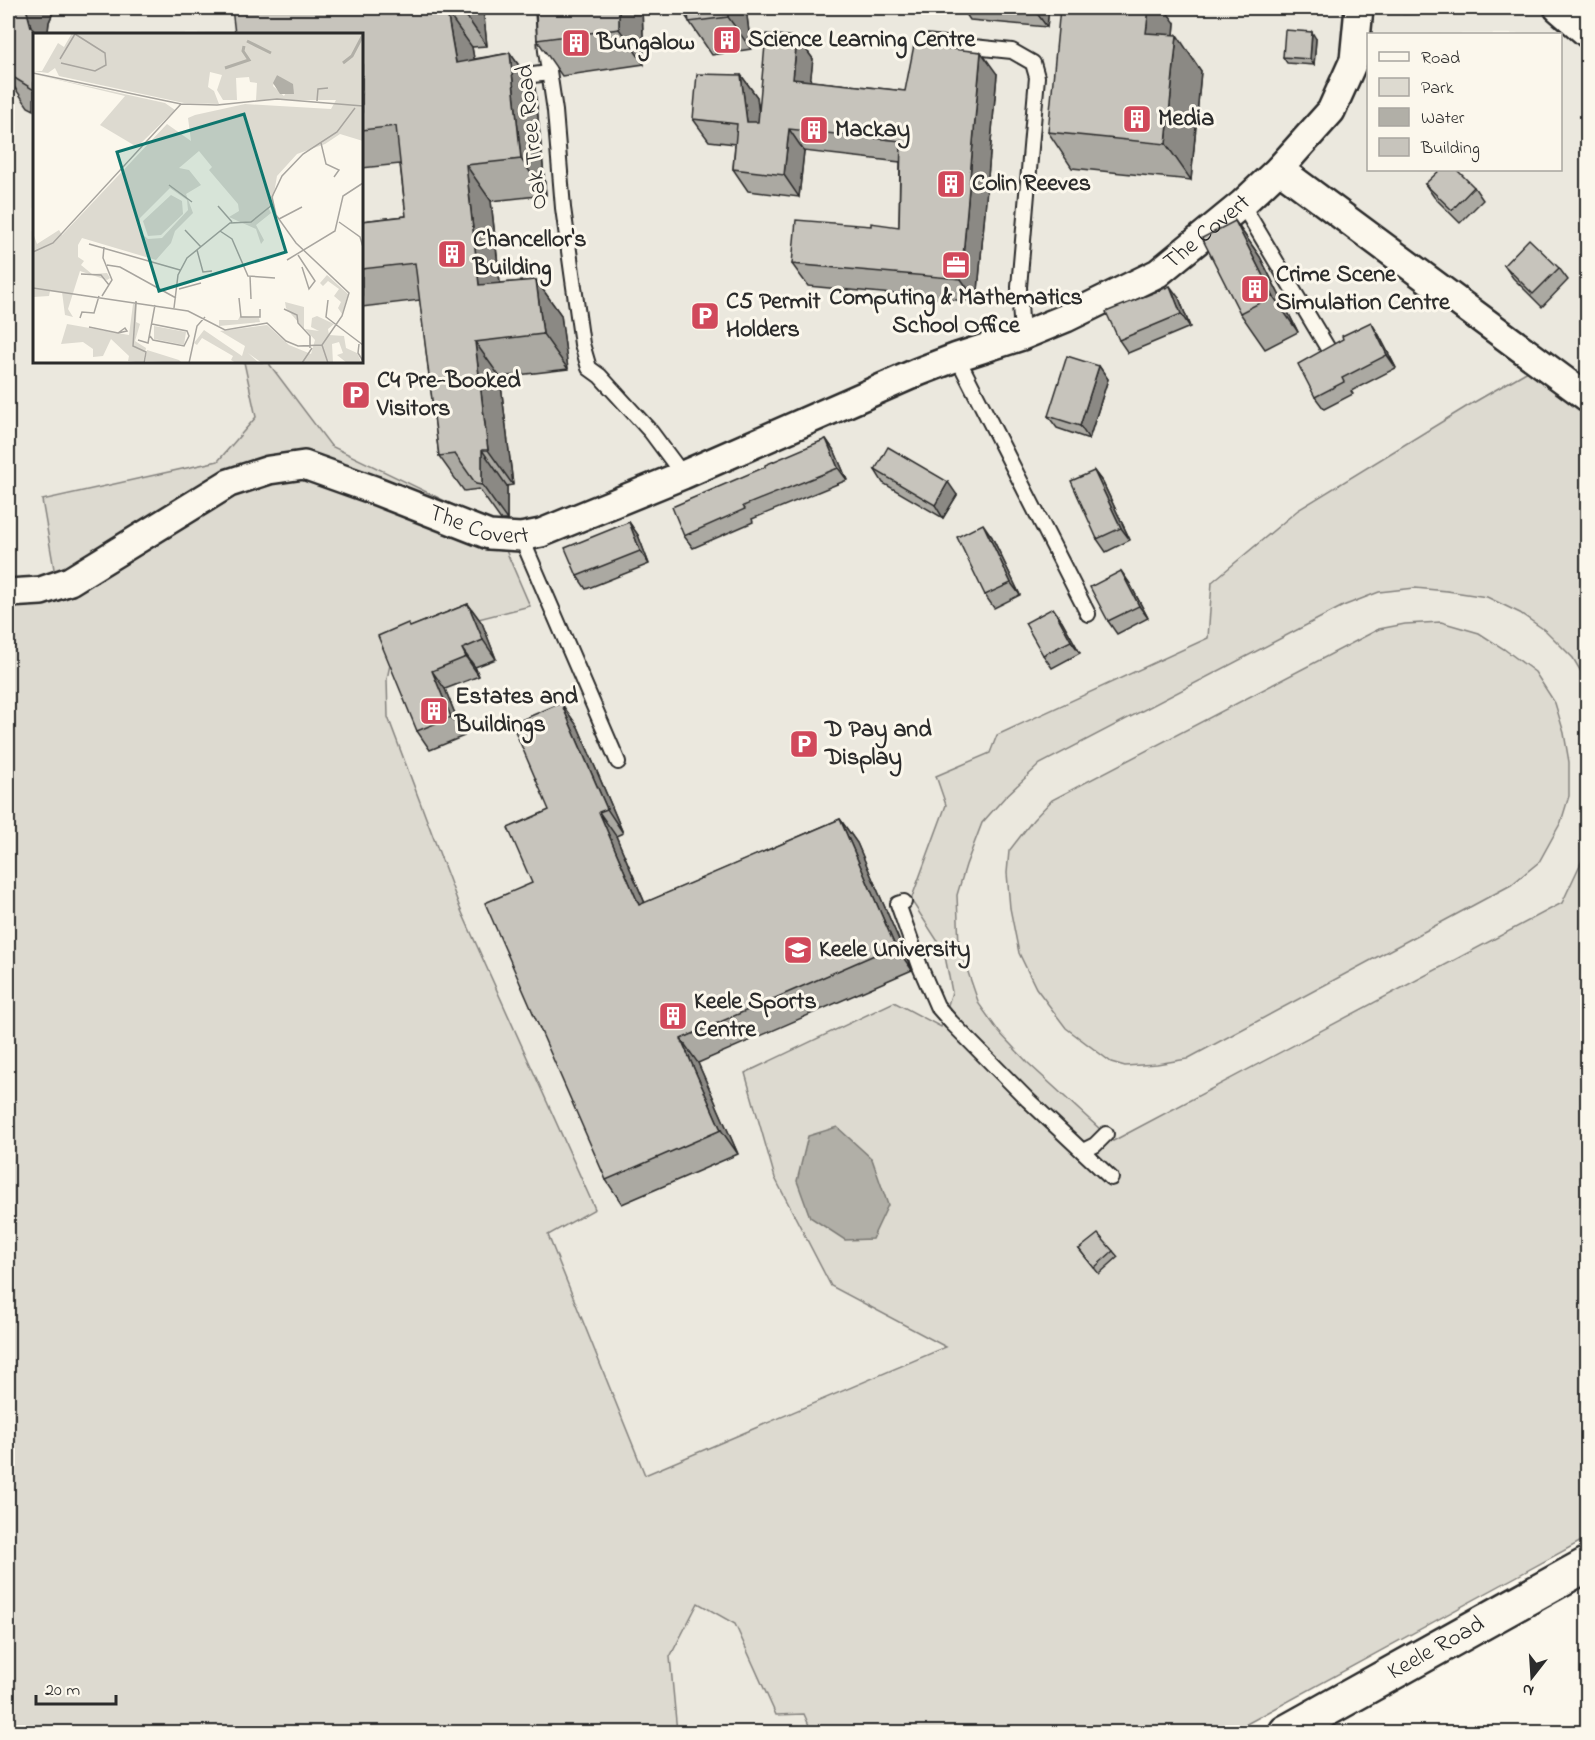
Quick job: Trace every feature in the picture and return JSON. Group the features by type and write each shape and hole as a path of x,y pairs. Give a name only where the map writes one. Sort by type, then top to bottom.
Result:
{"street":[{"name":"The Covert","path":"8,592 41,591 70,581 229,483 269,470 304,465 489,535 521,537 558,527 957,357 1022,336 1065,318 1158,273 1242,204 1279,169 1331,111 1354,60 1359,8"},
{"path":"1558,8 1587,34"},
{"path":"1279,169 1587,398"},
{"name":"Keele Road","path":"1286,1732 1587,1564"}],"lane":[{"name":"Oak Tree Road","path":"543,8 555,111 562,208 582,344 589,368 600,376 651,432 683,475"},
{"path":"925,42 1012,51 1033,63 1037,77 1019,287 1022,336"},
{"path":"497,80 549,73"},
{"path":"1242,204 1328,347"},
{"path":"957,357 1088,614"},
{"path":"521,537 618,762"},
{"path":"904,902 898,904 937,1006 1028,1100 1112,1178"},
{"path":"1083,1151 1095,1145 1106,1134"}],"shaded area":[{"name":"Keele University","path":"8,8 1587,8 1587,1538 1232,1732 8,1732"}],"green space":[{"path":"244,363 270,363 331,446 495,525 530,606 395,640 387,679 388,717 460,908 595,1209 548,1235 645,1475 946,1347 831,1286 775,1178 745,1073 894,1002 941,1027 952,992 944,951 911,900 946,805 936,776 990,753 997,735 1208,638 1212,582 1298,510 1528,371 1587,413 1587,682 1573,658 1546,631 1520,613 1487,597 1415,588 1379,592 1343,606 1040,764 1005,797 982,823 957,895 959,946 979,1004 999,1032 1028,1063 1113,1141 1562,903 1587,850 1587,1538 1232,1732 812,1732 804,1714 776,1715 735,1624 698,1603 670,1657 677,1732 8,1732 8,593 57,586 42,500 218,461 256,417"},
{"path":"1441,622 1479,633 1504,649 1535,672 1555,703 1564,733 1569,762 1569,796 1561,822 1539,862 1511,885 1187,1059 1125,1066 1111,1062 1066,1028 1036,988 1019,953 1010,908 1007,873 1009,851 1033,820 1052,800 1379,629 1405,624"}],"water":[{"path":"837,1127 872,1159 888,1205 872,1239 845,1240 810,1217 797,1181 808,1136"}],"building":[{"path":"8,8 26,8 31,27 35,33 33,33 33,89 8,74"},
{"name":"Chancellor's Building","path":"232,8 462,8 462,10 447,12 456,63 510,53 521,159 466,165 479,285 536,280 543,334 475,342 488,450 482,450 482,485 476,484 455,454 439,456 415,263 363,269 363,221 406,216 396,126 363,130 363,33 235,33"},
{"path":"536,8 619,8 619,29 537,40"},
{"path":"687,8 727,8 728,17 689,22"},
{"name":"Media","path":"1060,8 1149,8 1146,33 1177,35 1166,144 1048,132"},
{"path":"1285,30 1312,32 1310,59 1283,57"},
{"path":"766,34 797,37 793,79 905,91 914,45 981,52 961,279 792,264 796,220 871,226 871,223 899,227 901,141 789,129 784,175 733,169 737,124 693,119 697,74 741,75 747,122 758,122"},
{"path":"1439,171 1458,171 1474,187 1452,210 1425,184"},
{"path":"1235,221 1273,296 1240,313 1202,238"},
{"path":"1529,239 1559,268 1533,294 1504,265"},
{"path":"1170,286 1181,314 1119,340 1106,312"},
{"path":"1371,322 1387,355 1342,378 1344,382 1315,397 1298,364 1343,339 1342,336"},
{"path":"1067,356 1099,366 1080,426 1048,416"},
{"path":"826,439 838,468 743,506 745,509 684,536 672,507"},
{"path":"888,447 948,482 935,505 875,470"},
{"path":"1094,471 1121,528 1097,539 1071,481"},
{"path":"629,522 640,551 577,576 565,548"},
{"path":"983,524 1011,583 985,595 957,537"},
{"path":"1121,571 1139,606 1108,621 1090,587"},
{"path":"468,604 483,640 462,649 466,657 432,671 451,717 417,731 378,636 408,623 410,627"},
{"path":"1053,608 1071,641 1043,655 1025,623"},
{"name":"Keele Sports Centre","path":"561,703 607,809 599,812 639,905 840,819 895,946 681,1039 721,1130 606,1180 485,903 532,883 508,828 549,810 512,724"},
{"path":"1098,1234 1113,1251 1094,1268 1079,1249"}],"place":[{"name":"Science Learning Centre","path":"727,40"},
{"name":"Bungalow","path":"576,43"},
{"name":"Media","path":"1137,119"},
{"name":"Mackay","path":"814,130"},
{"name":"Colin Reeves","path":"951,184"},
{"name":"Chancellor's Building","path":"452,254"},
{"name":"Computing & Mathematics School Office","path":"956,265"},
{"name":"Crime Scene Simulation Centre","path":"1255,289"},
{"name":"C5 Permit Holders","path":"705,316"},
{"name":"C4 Pre-Booked Visitors","path":"356,395"},
{"name":"Estates and Buildings","path":"434,711"},
{"name":"D Pay and Display","path":"804,744"},
{"name":"Keele University","path":"798,950"},
{"name":"Keele Sports Centre","path":"673,1016"}]}
